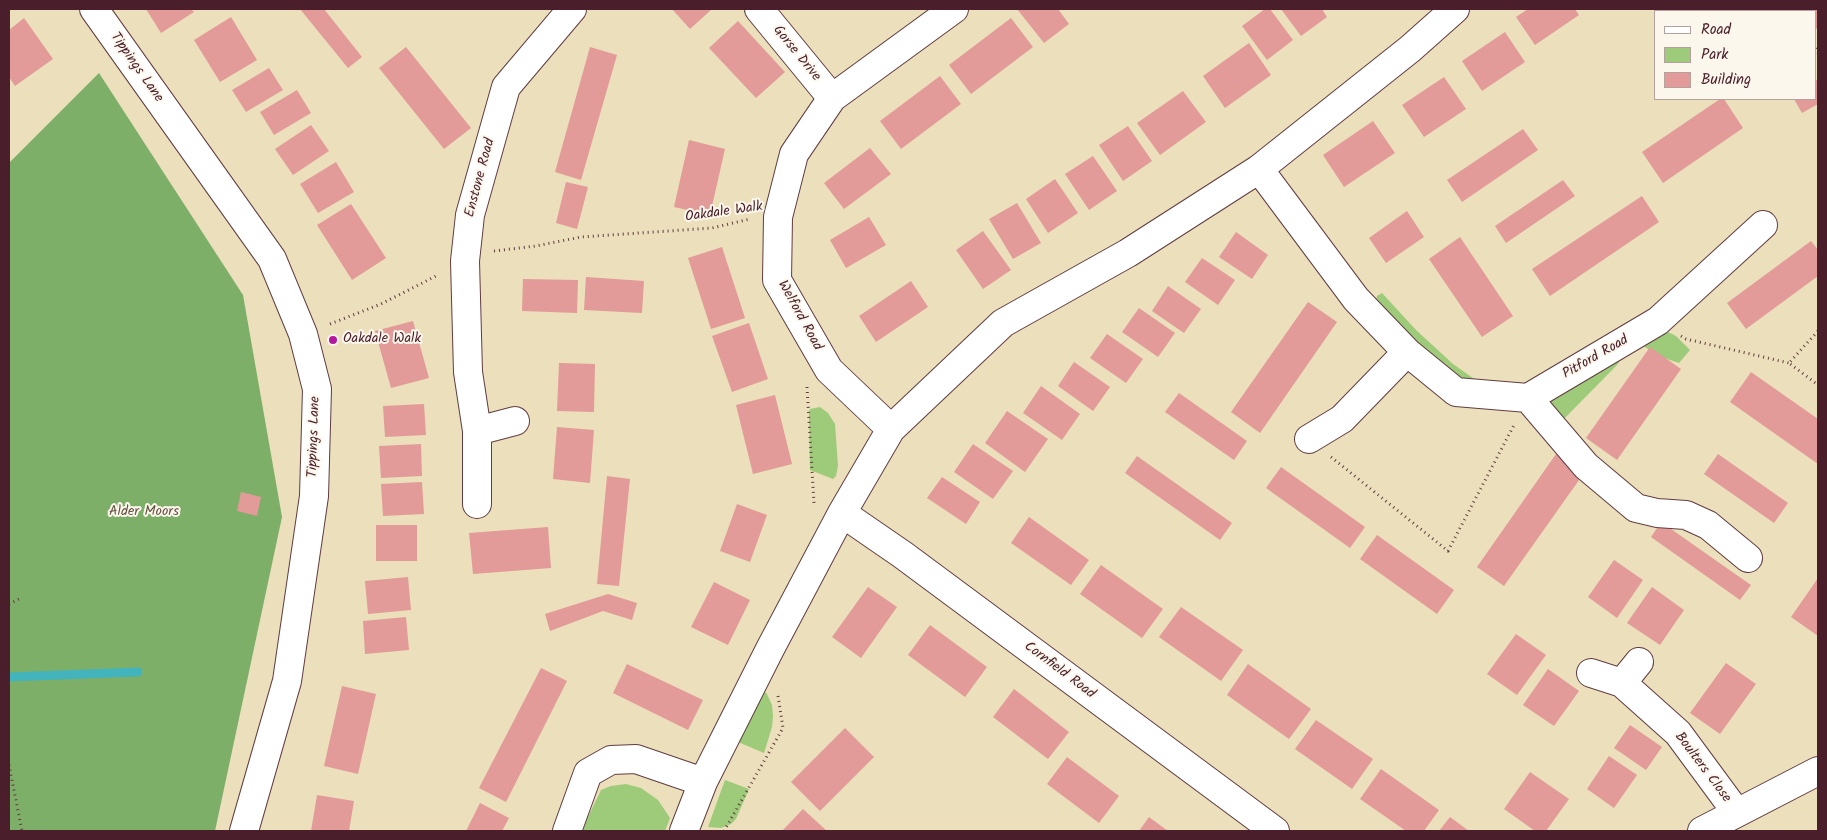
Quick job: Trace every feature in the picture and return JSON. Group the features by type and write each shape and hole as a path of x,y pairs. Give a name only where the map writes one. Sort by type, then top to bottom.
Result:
{"street":[{"name":"Tippings Lane","path":"94,9 272,259 303,334 317,390 314,496 287,681 244,831"},
{"name":"Enstone Road","path":"477,504 477,431 468,372 465,261 470,215 506,87 572,9"},
{"name":"Gorse Drive","path":"760,9 832,98"},
{"name":"Welford Road","path":"891,429 829,370 777,280 778,217 794,154 832,98 954,9"},
{"path":"684,831 703,782 774,641 842,513 891,429 1003,323 1128,253 1259,170 1410,48 1455,9"},
{"path":"1259,170 1356,299 1407,352 1456,392 1528,398 1586,466 1636,508 1657,513 1686,515 1708,526 1748,558"},
{"name":"Pitford Road","path":"1528,398 1658,321 1763,225"},
{"path":"1309,439 1342,419 1407,352"},
{"path":"477,431 515,421"},
{"name":"Cornfield Road","path":"842,513 903,555 1275,831"},
{"path":"1622,683 1639,662"},
{"name":"Boulters Close","path":"1591,673 1622,683 1678,733 1736,813"},
{"path":"567,831 588,773 612,760 636,759 703,782"},
{"path":"1702,831 1736,813 1817,776"}],"path":[{"name":"Oakdale Walk","path":"303,334 381,304 486,252 536,246 581,237 712,228 753,219 778,217"},
{"path":"1658,321 1686,339 1789,363 1818,385"},
{"path":"1789,363 1818,331"},
{"path":"806,384 814,510"},
{"path":"1309,439 1448,550 1528,398"},
{"path":"9,604 19,599"},
{"path":"724,831 783,728 777,693"},
{"path":"9,765 22,831"}],"green space":[{"name":"Alder Moors","path":"99,73 243,295 282,517 215,831 9,831 9,163"},
{"path":"1382,293 1416,330 1453,364 1480,383 1463,382 1375,307 1377,296"},
{"path":"1666,331 1676,336 1690,350 1679,363 1658,356 1638,342"},
{"path":"1631,344 1617,365 1556,427 1547,398"},
{"path":"820,407 828,413 835,424 838,466 836,476 833,479 810,470 809,413 810,409"},
{"path":"762,689 767,694 772,705 773,716 772,727 764,753 738,742"},
{"path":"725,780 749,789 736,819 731,824 721,828 708,827"},
{"path":"626,784 641,788 658,800 670,818 665,831 581,831 601,790 611,786"}],"building":[{"path":"146,9 191,9 194,12 161,33"},
{"path":"300,9 324,9 362,57 348,68"},
{"path":"672,9 712,9 690,29"},
{"path":"1017,9 1058,9 1069,24 1044,43"},
{"path":"1265,9 1270,9 1293,40 1267,60 1242,26"},
{"path":"1281,9 1322,9 1327,17 1301,36"},
{"path":"1528,9 1575,9 1579,15 1535,45 1516,17"},
{"path":"1741,9 1775,10 1742,10"},
{"path":"1818,9 1817,28 1817,10 1804,10"},
{"path":"231,17 257,60 220,82 194,40"},
{"path":"24,18 53,59 15,86 9,77 9,30"},
{"path":"1011,18 1033,47 971,94 949,65"},
{"path":"738,21 785,72 756,98 709,48"},
{"path":"1505,32 1525,62 1482,91 1462,61"},
{"path":"1249,43 1271,75 1225,108 1203,76"},
{"path":"406,47 471,128 444,149 379,68"},
{"path":"590,47 617,55 581,180 555,172"},
{"path":"269,68 283,90 246,112 232,90"},
{"path":"940,76 961,104 901,149 880,121"},
{"path":"1444,77 1466,109 1424,137 1402,105"},
{"path":"1817,81 1818,104 1802,113 1795,100 1817,100"},
{"path":"297,90 311,113 274,135 260,112"},
{"path":"1183,91 1206,122 1160,155 1137,123"},
{"path":"1719,100 1725,100 1743,128 1663,183 1642,152"},
{"path":"1373,121 1395,153 1344,187 1323,155"},
{"path":"311,125 329,151 293,175 275,149"},
{"path":"1128,126 1152,161 1123,181 1099,145"},
{"path":"1523,129 1538,150 1462,202 1447,180"},
{"path":"689,140 725,149 710,215 674,207"},
{"path":"870,148 891,174 844,209 824,183"},
{"path":"1093,156 1117,191 1089,210 1065,174"},
{"path":"336,162 354,192 318,213 300,184"},
{"path":"1055,179 1078,213 1048,233 1026,199"},
{"path":"1563,180 1575,196 1506,243 1495,226"},
{"path":"566,182 588,187 577,229 556,223"},
{"path":"1642,196 1659,222 1550,296 1532,269"},
{"path":"1017,203 1041,243 1013,259 989,219"},
{"path":"351,204 386,258 352,280 317,225"},
{"path":"1407,211 1424,237 1386,263 1369,238"},
{"path":"869,217 886,245 846,268 830,240"},
{"path":"983,231 1011,270 983,289 956,250"},
{"path":"1236,232 1268,255 1252,279 1219,257"},
{"path":"1460,237 1513,316 1482,337 1429,259"},
{"path":"1811,241 1818,250 1818,276 1746,329 1727,303"},
{"path":"722,247 745,318 711,329 688,258"},
{"path":"1202,258 1235,280 1218,305 1185,282"},
{"path":"586,277 644,281 642,313 584,310"},
{"path":"523,279 578,280 577,313 522,311"},
{"path":"911,281 928,307 876,342 859,316"},
{"path":"1168,286 1201,309 1184,333 1152,311"},
{"path":"1308,302 1337,322 1260,433 1231,412"},
{"path":"1139,308 1175,333 1158,357 1122,332"},
{"path":"413,321 429,378 391,388 375,331"},
{"path":"749,323 768,379 732,392 712,336"},
{"path":"1107,334 1143,359 1126,383 1090,358"},
{"path":"1650,347 1681,369 1617,460 1586,438"},
{"path":"1074,362 1110,387 1093,411 1058,386"},
{"path":"559,363 595,364 594,412 557,411"},
{"path":"1751,372 1818,419 1818,464 1730,402"},
{"path":"1041,386 1080,414 1062,440 1023,413"},
{"path":"1179,393 1247,441 1234,460 1165,412"},
{"path":"775,395 792,464 753,474 736,405"},
{"path":"424,404 426,435 385,437 383,406"},
{"path":"1007,411 1048,439 1025,472 985,443"},
{"path":"557,427 594,430 590,483 553,479"},
{"path":"421,444 422,476 381,478 379,446"},
{"path":"973,444 1013,471 993,499 954,472"},
{"path":"1556,454 1584,473 1504,586 1477,567"},
{"path":"1718,454 1788,503 1774,523 1704,474"},
{"path":"1137,456 1232,523 1220,540 1125,473"},
{"path":"1281,467 1365,527 1350,548 1266,488"},
{"path":"607,476 630,479 619,586 597,584"},
{"path":"942,477 980,502 966,524 927,498"},
{"path":"422,482 424,514 383,516 381,484"},
{"path":"241,492 261,497 257,516 237,511"},
{"path":"737,504 767,515 750,562 720,551"},
{"path":"1029,517 1089,560 1071,585 1011,543"},
{"path":"1661,522 1751,585 1740,600 1651,537"},
{"path":"376,525 417,525 417,561 376,561"},
{"path":"548,527 551,568 473,574 469,533"},
{"path":"1377,535 1454,590 1437,614 1360,559"},
{"path":"1614,560 1643,580 1617,618 1588,597"},
{"path":"1101,565 1163,609 1142,638 1080,594"},
{"path":"408,577 411,610 368,614 365,581"},
{"path":"1818,578 1818,636 1791,617"},
{"path":"714,582 750,600 728,645 691,627"},
{"path":"868,587 897,607 861,658 832,637"},
{"path":"1652,587 1684,610 1660,645 1627,623"},
{"path":"608,594 637,603 632,620 603,611 550,631 545,614"},
{"path":"1181,607 1243,650 1221,681 1159,637"},
{"path":"406,617 409,650 365,654 363,621"},
{"path":"930,625 987,667 965,697 908,655"},
{"path":"1516,634 1546,655 1517,695 1487,674"},
{"path":"1726,663 1756,684 1720,734 1690,713"},
{"path":"627,664 703,700 688,730 613,693"},
{"path":"1248,664 1311,709 1289,739 1227,695"},
{"path":"541,668 567,681 506,802 479,788"},
{"path":"1548,669 1579,691 1554,726 1523,705"},
{"path":"342,686 376,694 358,774 324,766"},
{"path":"1014,689 1069,732 1048,759 993,717"},
{"path":"1316,720 1373,759 1352,789 1295,749"},
{"path":"1630,725 1662,747 1646,770 1614,748"},
{"path":"845,728 874,757 820,811 791,782"},
{"path":"1609,756 1637,775 1614,808 1587,789"},
{"path":"1067,757 1119,796 1099,823 1047,784"},
{"path":"1381,769 1439,810 1424,831 1406,831 1360,799"},
{"path":"1530,772 1569,799 1546,831 1535,831 1504,809"},
{"path":"317,795 354,801 349,831 311,831"},
{"path":"480,803 509,818 502,831 466,831"},
{"path":"803,809 827,831 782,831"},
{"path":"1149,817 1168,831 1139,831"},
{"path":"1450,817 1469,831 1439,831"}],"waterway":[{"path":"9,677 138,672"}],"place":[{"name":"Oakdale Walk","path":"333,340"}]}
